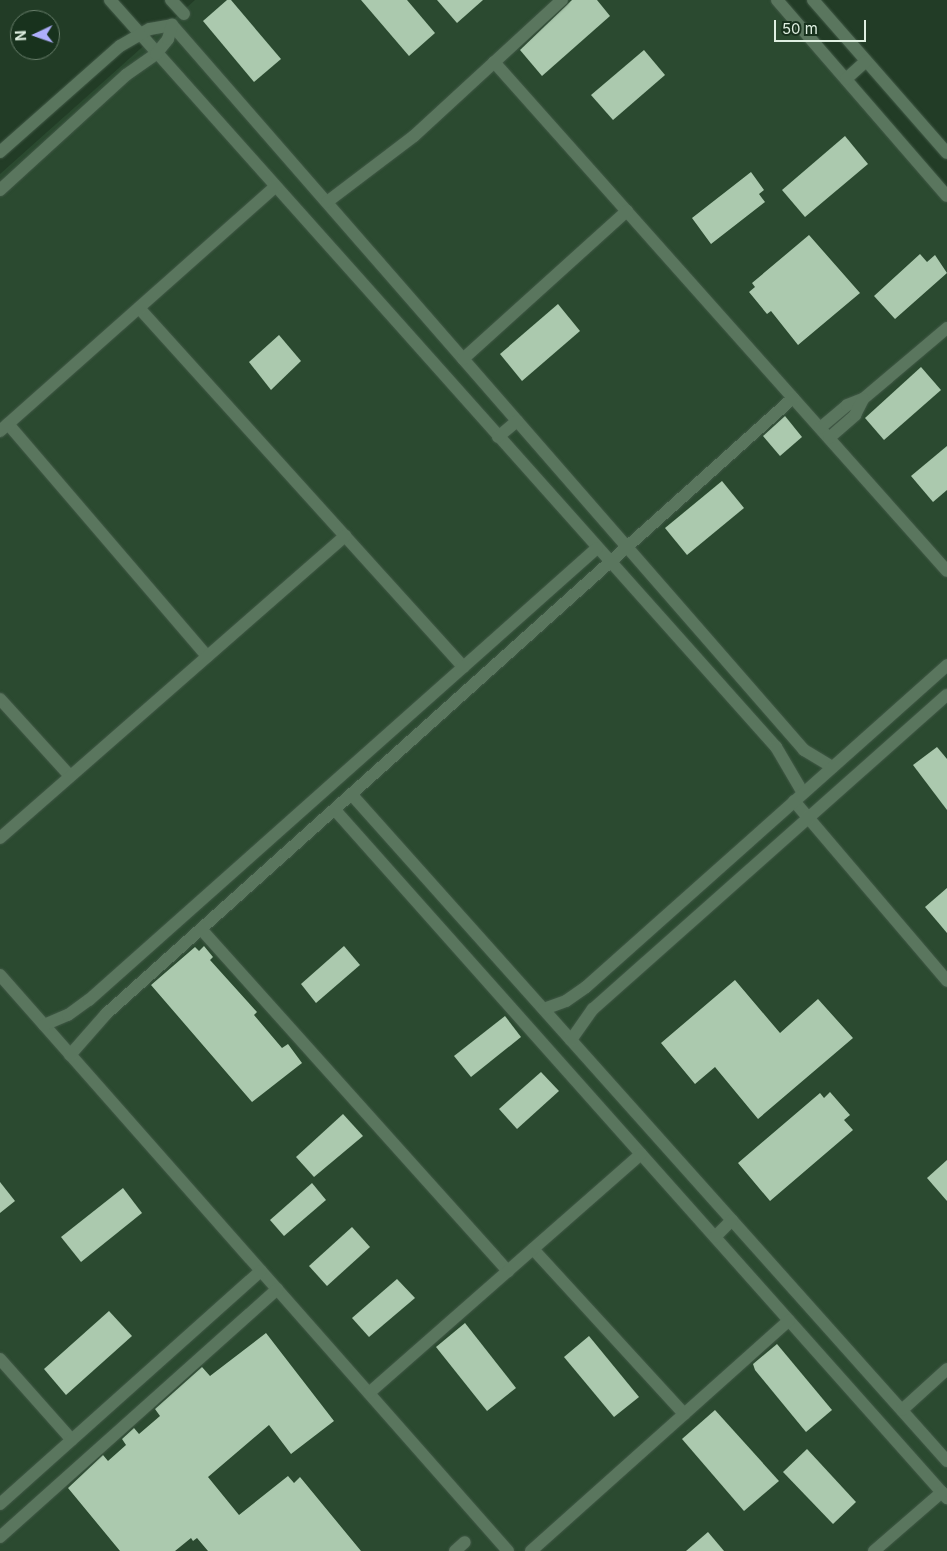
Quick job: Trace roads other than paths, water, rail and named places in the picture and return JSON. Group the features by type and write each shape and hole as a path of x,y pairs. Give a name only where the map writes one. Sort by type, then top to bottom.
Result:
{"street":[{"path":"110,0 156,54 776,747 808,818 947,981"},
{"path":"171,0 184,14"},
{"path":"327,202 414,136 562,0"},
{"path":"777,0 947,196"},
{"path":"813,0 947,153"},
{"path":"0,152 107,57 140,33 172,25"},
{"path":"0,190 126,75 156,54 168,39 172,25"},
{"path":"172,25 804,750 832,767"},
{"path":"846,80 866,61"},
{"path":"494,62 947,571"},
{"path":"207,656 4,428 275,187"},
{"path":"463,359 627,211"},
{"path":"139,308 463,667"},
{"path":"820,428 847,405 863,399 947,328"},
{"path":"70,1055 106,1014 352,795 608,560 793,398"},
{"path":"828,438 855,415 863,399"},
{"path":"498,436 517,421"},
{"path":"0,838 345,536"},
{"path":"44,1025 68,1015 89,1000 597,548"},
{"path":"544,1009 566,1001 586,987 947,665"},
{"path":"572,1040 593,1009 947,695"},
{"path":"0,699 70,776"},
{"path":"352,795 947,1460"},
{"path":"335,810 944,1495 874,1551"},
{"path":"201,929 508,1271"},
{"path":"0,975 508,1551"},
{"path":"369,1393 641,1154"},
{"path":"715,1237 732,1220"},
{"path":"533,1249 684,1414"},
{"path":"0,1504 261,1271"},
{"path":"0,1537 277,1289"},
{"path":"531,1551 789,1320"},
{"path":"0,1359 72,1440"},
{"path":"902,1410 947,1369"},
{"path":"455,1551 465,1542"}]}
